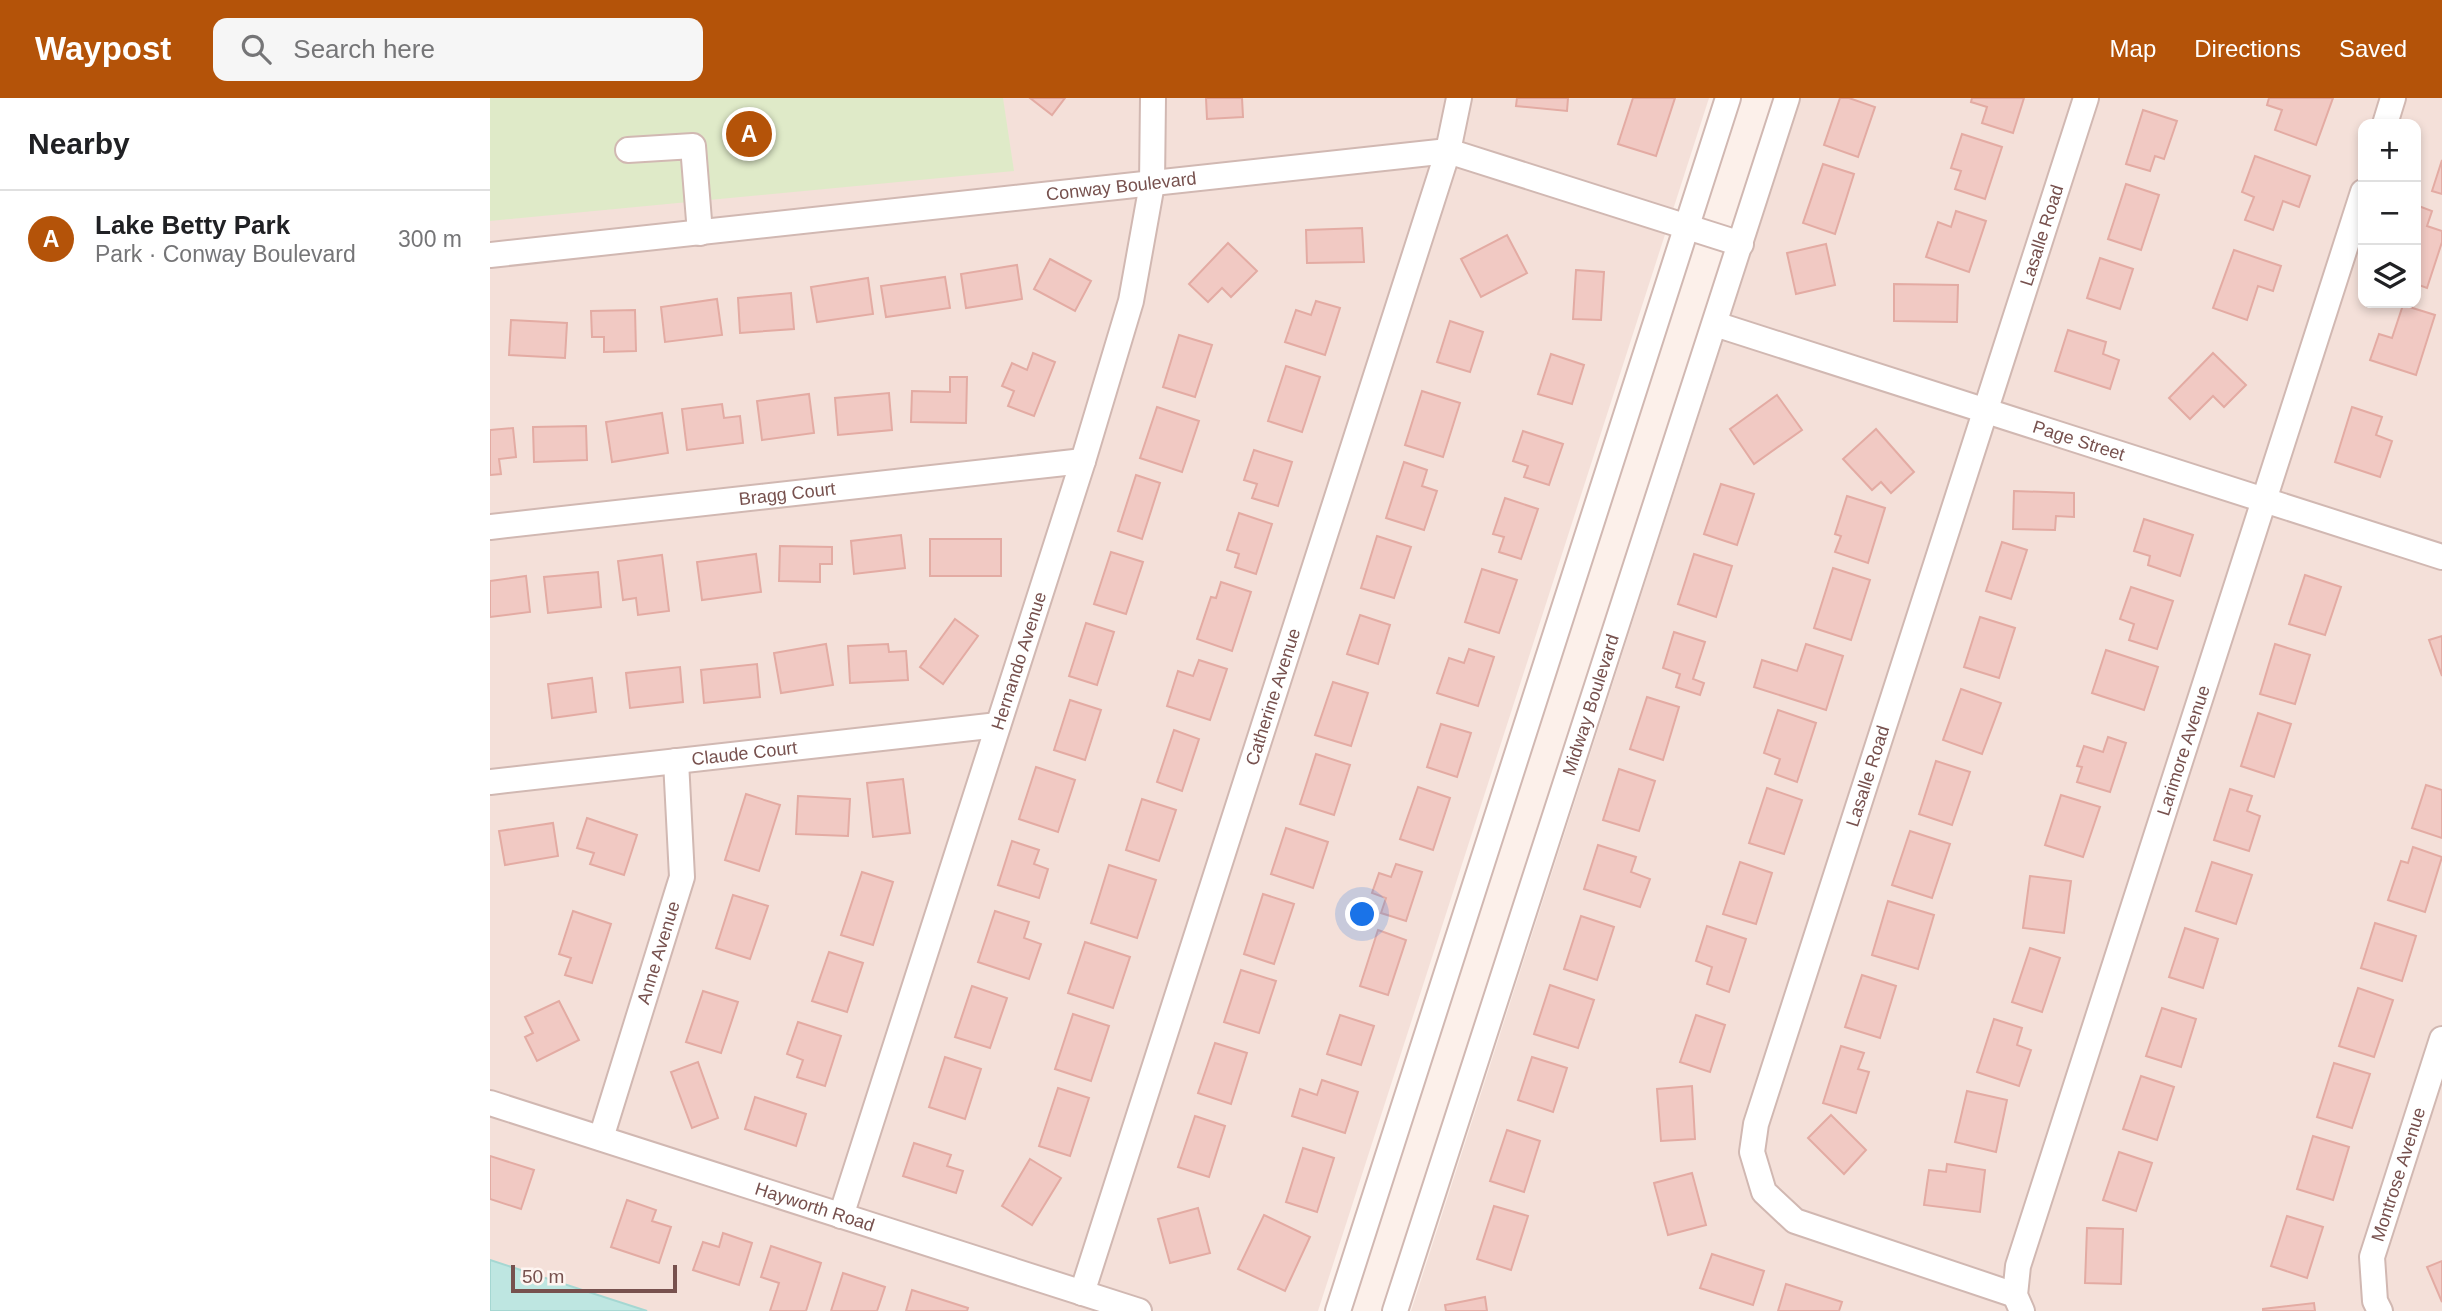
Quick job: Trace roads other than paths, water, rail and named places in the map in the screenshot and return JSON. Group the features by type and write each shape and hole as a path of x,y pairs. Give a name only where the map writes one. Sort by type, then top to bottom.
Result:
{"street":[{"name":"Hernando Avenue","path":"841,1216 1083,461 1130,301 1152,184 1153,98"},
{"name":"Catherine Avenue","path":"1082,1293 1448,151 1459,98"},
{"path":"1338,1311 1728,98"},
{"name":"Midway Boulevard","path":"1395,1311 1787,98"},
{"name":"Lasalle Road","path":"2019,1303 1795,1220 1764,1192 1752,1152 1756,1124 2086,98"},
{"path":"2387,119 2393,98"},
{"path":"628,150 693,146 701,233"},
{"name":"Conway Boulevard","path":"490,255 1448,151 1741,244"},
{"name":"Larimore Avenue","path":"2019,1303 2018,1266 2358,208"},
{"name":"Page Street","path":"1715,324 2442,557"},
{"name":"Bragg Court","path":"490,527 1083,461"},
{"name":"Claude Court","path":"490,782 998,725"},
{"name":"Anne Avenue","path":"601,1138 682,877 676,761"},
{"name":"Montrose Avenue","path":"2380,1311 2375,1301 2372,1256 2442,1039"},
{"name":"Hayworth Road","path":"490,1103 1139,1311"}],"water":[{"path":"490,1260 647,1311 490,1311"}],"place":[{"name":"Lake Betty Park","path":"749,134"}]}
